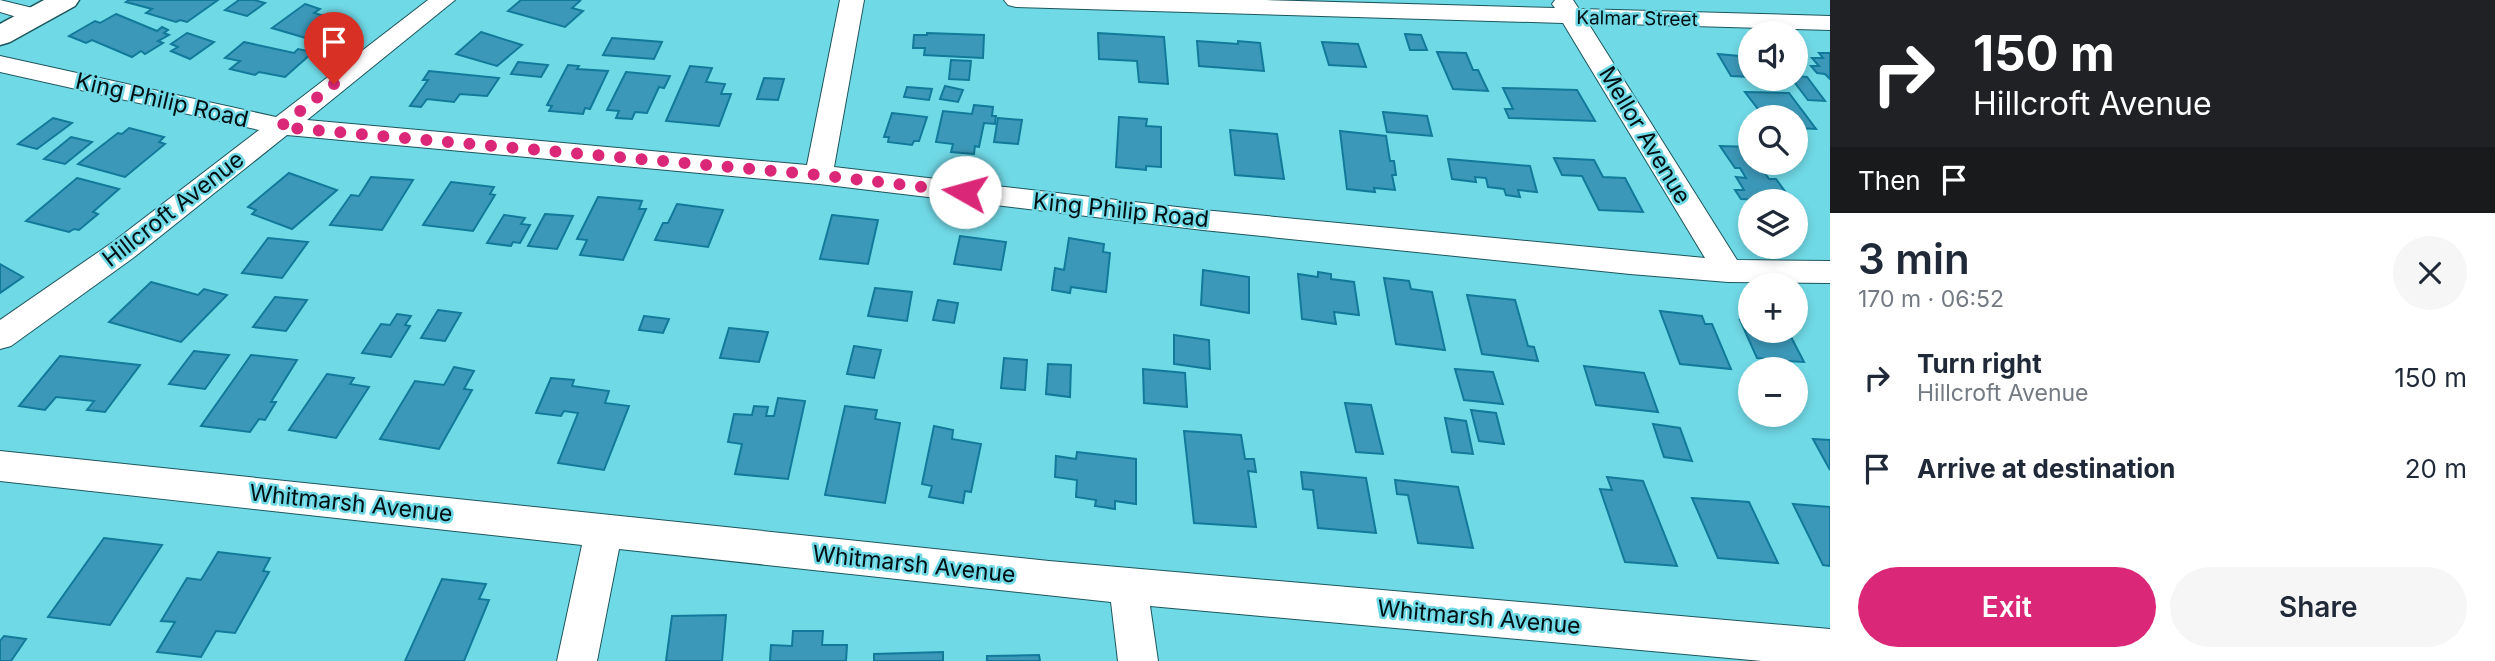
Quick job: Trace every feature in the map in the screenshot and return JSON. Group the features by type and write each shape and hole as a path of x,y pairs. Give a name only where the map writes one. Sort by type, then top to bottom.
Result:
{"main road":[{"path":"0,36 65,0"}],"street":[{"name":"Hillcroft Avenue","path":"0,337 123,250 443,0"},
{"path":"819,175 852,0"},
{"name":"Kalmar Street","path":"1016,0 1567,9 1830,25"},
{"path":"0,5 37,16"},
{"name":"Mellor Avenue","path":"1567,9 1728,271"},
{"name":"King Philip Road","path":"0,64 280,127 819,175 1214,221 1728,271 1830,272"},
{"name":"Whitmarsh Avenue","path":"0,466 1128,586 1830,648"},
{"path":"577,661 604,530"},
{"path":"1128,586 1138,661"}],"building":[{"path":"218,0 187,22 176,22 146,13 152,9 126,2"},
{"path":"239,0 265,3 247,16 225,10"},
{"path":"521,0 577,0 580,1 572,8 583,11 565,27 508,11"},
{"path":"305,4 320,9 314,13 356,25 329,45 272,28"},
{"path":"116,14 157,31 162,27 168,30 164,33 169,35 158,41 163,43 145,54 141,51 132,57 92,40 86,43 69,36 95,21 100,23"},
{"path":"481,32 522,45 497,66 456,54"},
{"path":"187,33 214,42 190,59 171,51 178,47 171,44"},
{"path":"1098,33 1164,37 1168,84 1139,82 1137,61 1099,59"},
{"path":"1405,34 1421,35 1427,50 1410,50"},
{"path":"914,35 984,35 983,58 924,55 925,48 913,48"},
{"path":"612,38 662,42 654,59 603,55"},
{"path":"1197,41 1260,43 1264,71 1199,66"},
{"path":"244,42 294,53 298,49 313,52 285,77 259,72 255,75 230,69 240,61 225,58"},
{"path":"1322,42 1358,44 1366,67 1329,65"},
{"path":"1437,52 1466,53 1473,70 1478,70 1488,91 1453,89"},
{"path":"1819,53 1830,53 1830,79 1825,74 1817,73 1811,66 1819,66 1812,58 1823,58"},
{"path":"1718,54 1738,56 1738,76 1731,76"},
{"path":"951,60 971,61 969,80 949,79"},
{"path":"518,62 548,65 541,77 511,74"},
{"path":"568,65 579,66 577,69 608,71 590,109 585,108 583,114 549,111 552,106 547,105"},
{"path":"690,66 712,68 706,82 725,84 721,94 731,94 719,126 666,121"},
{"path":"429,71 499,78 487,96 460,94 454,102 427,99 421,107 410,106 428,80 423,80"},
{"path":"626,72 670,76 664,88 659,87 647,113 635,112 632,119 616,118 619,111 607,110"},
{"path":"764,78 784,79 778,100 757,99"},
{"path":"1808,78 1825,101 1808,100 1801,91 1808,91"},
{"path":"945,86 963,90 958,102 940,99"},
{"path":"907,87 932,89 929,100 904,97"},
{"path":"1503,88 1577,90 1595,121 1509,118 1505,109 1513,109"},
{"path":"1745,92 1789,93 1798,105 1755,105"},
{"path":"974,105 993,107 992,116 996,116 995,124 984,123 979,147 975,146 974,154 951,152 953,144 936,142 943,111 972,114"},
{"path":"1383,112 1427,116 1432,136 1387,132"},
{"path":"892,113 927,117 919,141 914,141 912,145 888,142 889,137 884,137"},
{"path":"1119,117 1147,119 1146,126 1161,127 1161,167 1146,166 1146,170 1116,167"},
{"path":"53,118 72,123 37,149 18,144"},
{"path":"998,118 1022,120 1018,144 994,142"},
{"path":"1808,118 1816,129 1808,129"},
{"path":"129,128 164,137 159,142 165,144 125,177 78,164 118,133 122,134"},
{"path":"1230,130 1277,134 1284,179 1235,175"},
{"path":"1340,131 1386,136 1390,161 1394,161 1396,175 1392,175 1395,190 1374,188 1375,192 1347,189"},
{"path":"71,137 92,142 65,164 44,159"},
{"path":"1720,146 1738,147 1738,168 1735,168"},
{"path":"1554,158 1594,160 1603,177 1625,178 1643,212 1599,210 1582,176 1562,175"},
{"path":"1448,159 1530,166 1537,192 1518,190 1520,197 1506,195 1504,189 1488,187 1486,178 1475,177 1476,182 1452,179"},
{"path":"289,173 337,190 292,229 252,214 256,210 248,207"},
{"path":"1744,175 1766,175 1769,179 1776,179 1783,189 1743,189 1736,177 1746,178"},
{"path":"371,177 413,180 382,230 330,225 351,195 359,196"},
{"path":"77,178 119,189 93,212 98,214 79,230 69,232 26,221"},
{"path":"451,182 494,187 490,194 495,195 473,231 423,225"},
{"path":"598,197 642,201 639,209 646,209 623,260 580,255 587,240 577,239"},
{"path":"677,204 723,210 708,247 655,240 663,223 668,223"},
{"path":"545,214 573,216 557,249 528,246"},
{"path":"504,215 525,218 521,224 530,225 520,243 513,242 511,246 487,243"},
{"path":"832,215 878,220 868,264 820,259"},
{"path":"960,236 1006,242 1001,270 954,264"},
{"path":"268,238 308,242 282,278 242,273"},
{"path":"1069,238 1104,244 1103,252 1110,253 1106,292 1071,287 1070,293 1052,290 1055,268 1064,270"},
{"path":"0,264 23,277 0,293"},
{"path":"1203,270 1249,277 1249,313 1201,305"},
{"path":"1318,272 1331,274 1331,279 1354,282 1359,315 1334,312 1336,324 1302,319 1298,274 1318,277"},
{"path":"1384,278 1409,281 1411,289 1432,292 1445,350 1396,344"},
{"path":"151,282 198,295 204,289 227,295 181,342 109,322"},
{"path":"875,288 912,292 907,321 868,316"},
{"path":"1467,295 1515,300 1528,346 1534,347 1538,361 1482,354"},
{"path":"275,297 307,300 286,331 253,327"},
{"path":"938,300 958,303 954,323 933,320"},
{"path":"438,310 461,313 445,341 421,338"},
{"path":"1660,311 1702,316 1705,324 1712,324 1731,369 1680,364"},
{"path":"397,314 411,316 405,325 410,326 391,357 362,353 381,324 390,325"},
{"path":"644,316 669,319 663,333 639,330"},
{"path":"729,328 768,332 759,362 720,358"},
{"path":"1174,335 1209,340 1210,369 1174,364"},
{"path":"1750,343 1794,343 1801,357 1757,357"},
{"path":"854,346 881,350 874,378 847,374"},
{"path":"194,351 229,355 205,389 169,384"},
{"path":"251,355 297,360 271,402 276,402 265,420 259,419 250,432 201,426"},
{"path":"60,356 140,365 105,412 87,410 94,401 56,397 45,410 19,406"},
{"path":"1004,358 1027,360 1025,390 1001,388"},
{"path":"1048,364 1071,365 1070,397 1046,394"},
{"path":"1584,366 1644,373 1658,412 1596,405"},
{"path":"454,367 474,371 464,389 472,390 439,449 380,439 415,381 444,385"},
{"path":"1143,369 1185,373 1187,407 1144,403"},
{"path":"1455,369 1493,372 1503,404 1464,400"},
{"path":"327,374 354,378 350,384 369,387 336,438 289,430"},
{"path":"551,378 574,380 572,386 609,391 605,403 629,406 604,470 558,463 578,413 564,411 561,416 536,413"},
{"path":"778,398 805,401 788,479 735,474 742,444 728,442 734,414 752,415 754,406 768,407 766,416 774,416"},
{"path":"1345,403 1371,405 1383,454 1356,452"},
{"path":"845,406 877,410 875,419 900,423 885,503 825,495"},
{"path":"1471,410 1496,413 1504,444 1479,441"},
{"path":"1445,418 1466,421 1473,454 1452,452"},
{"path":"1653,424 1680,428 1692,461 1664,457"},
{"path":"934,426 953,430 952,439 981,444 971,492 965,491 963,503 929,497 932,486 922,484"},
{"path":"1184,431 1241,435 1245,459 1254,459 1256,472 1248,471 1256,527 1194,523"},
{"path":"1813,439 1830,440 1830,470"},
{"path":"1077,452 1136,459 1136,504 1115,501 1115,509 1095,506 1096,500 1076,497 1077,480 1055,477 1056,456 1076,459"},
{"path":"1301,472 1366,478 1376,533 1318,528 1313,490 1303,489"},
{"path":"1607,477 1643,481 1677,566 1625,562 1600,489 1612,490"},
{"path":"1395,480 1458,487 1473,548 1418,543 1408,495 1397,494"},
{"path":"1692,498 1749,502 1778,563 1718,558"},
{"path":"1793,504 1830,507 1830,566 1823,565"},
{"path":"104,538 162,545 110,625 48,617"},
{"path":"218,552 270,558 263,571 269,572 235,633 216,631 201,657 157,652 175,622 161,621 187,578 201,580"},
{"path":"442,579 486,584 479,599 489,600 464,661 405,661"},
{"path":"726,615 722,661 666,661 672,616"},
{"path":"793,631 823,631 822,645 847,645 846,661 770,661 771,645 792,646"},
{"path":"4,636 26,639 11,661 0,661 0,641"},
{"path":"943,652 943,661 874,661 874,654"},
{"path":"1039,655 1040,661 987,661 987,656"}],"route":[{"path":"334,84 280,127 819,175 965,192"}]}
